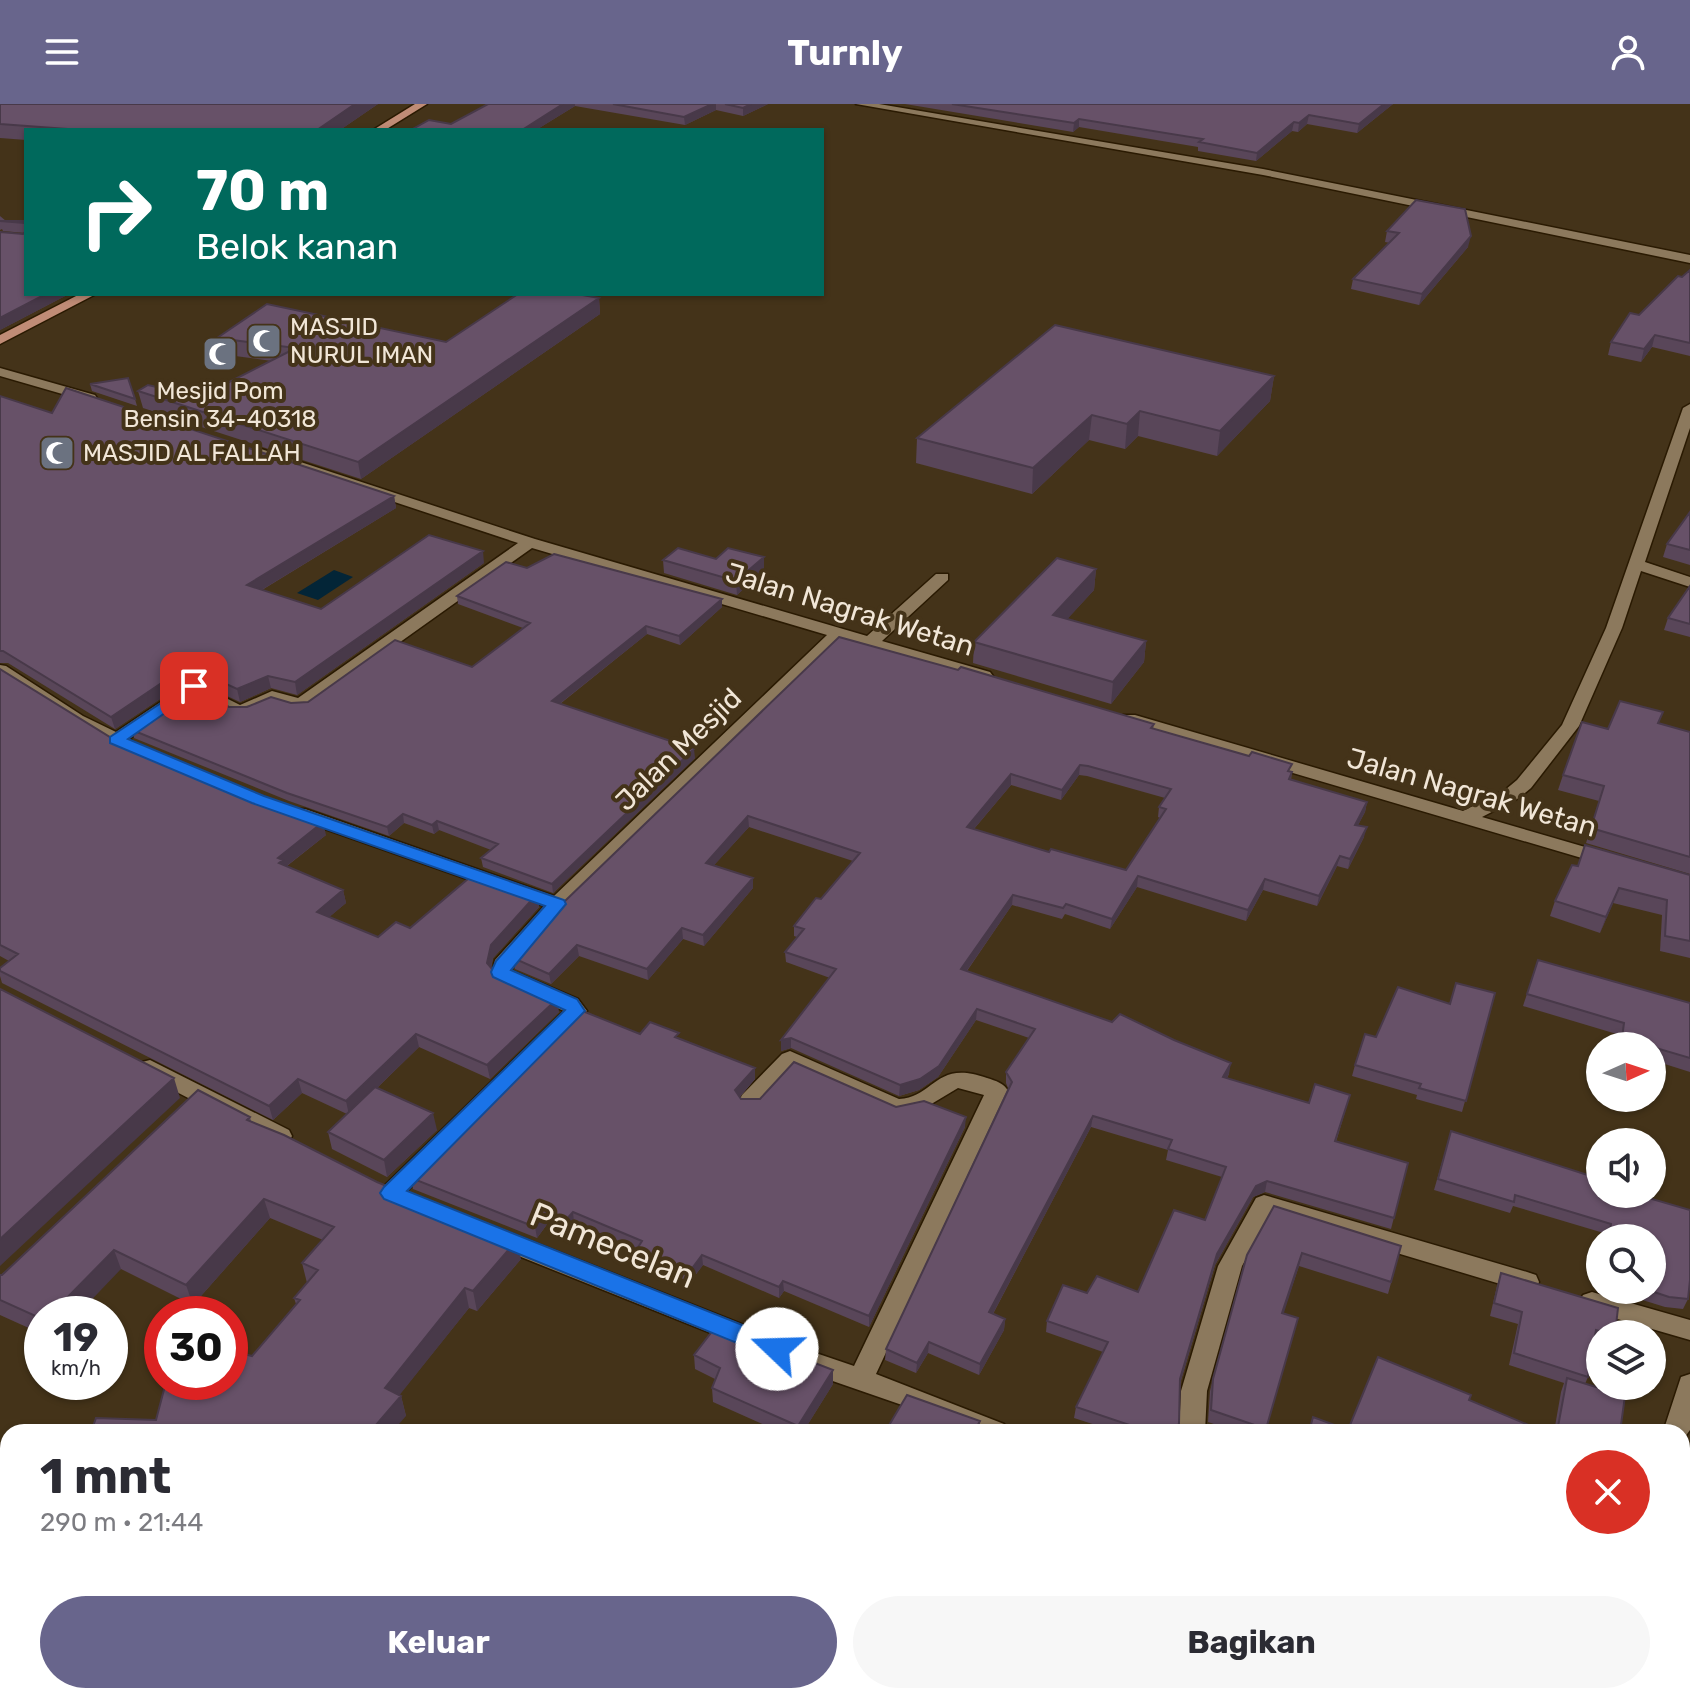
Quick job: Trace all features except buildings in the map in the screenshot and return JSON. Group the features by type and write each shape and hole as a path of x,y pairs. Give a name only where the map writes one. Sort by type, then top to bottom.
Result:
{"main road":[{"path":"381,128 422,104"},
{"path":"0,340 86,296"}],"street":[{"path":"861,104 1263,172 1690,259"},
{"path":"0,372 100,402"},
{"path":"1466,817 1512,794 1524,784 1570,726 1614,628 1690,408"},
{"name":"Jalan Nagrak Wetan","path":"235,445 530,542 999,681"},
{"path":"116,740 192,686 237,710 245,710 273,695 294,704 303,703 530,542"},
{"path":"1635,564 1690,582"},
{"path":"871,642 942,577"},
{"name":"Jalan Mesjid","path":"391,1193 576,1011 570,1004 500,972 502,965 557,904 838,634"},
{"path":"0,670 77,720 153,756"},
{"name":"Jalan Nagrak Wetan","path":"1119,716 1630,866"},
{"path":"273,804 557,904"},
{"path":"123,1054 296,1144"},
{"path":"750,1101 790,1059 897,1107 911,1106 940,1087 959,1081 997,1091 860,1380"},
{"path":"178,1117 201,1095"},
{"path":"364,1179 420,1205"},
{"path":"1192,1424 1194,1391 1230,1266 1264,1204 1546,1288"},
{"name":"Pamecelan","path":"477,1228 763,1343"},
{"path":"1576,1297 1690,1330"},
{"path":"791,1354 974,1424"},
{"path":"1678,1424 1690,1385"}],"water":[{"path":"334,570 353,577 318,600 297,593"}],"place":[{"name":"MASJID NURUL IMAN","path":"264,341"},
{"name":"Mesjid Pom Bensin 34-40318","path":"220,354"},
{"name":"MASJID AL FALLAH","path":"57,453"}],"route":[{"path":"194,686 116,740 258,799 557,904 502,965 500,972 570,1004 576,1011 391,1193 777,1349"}]}
